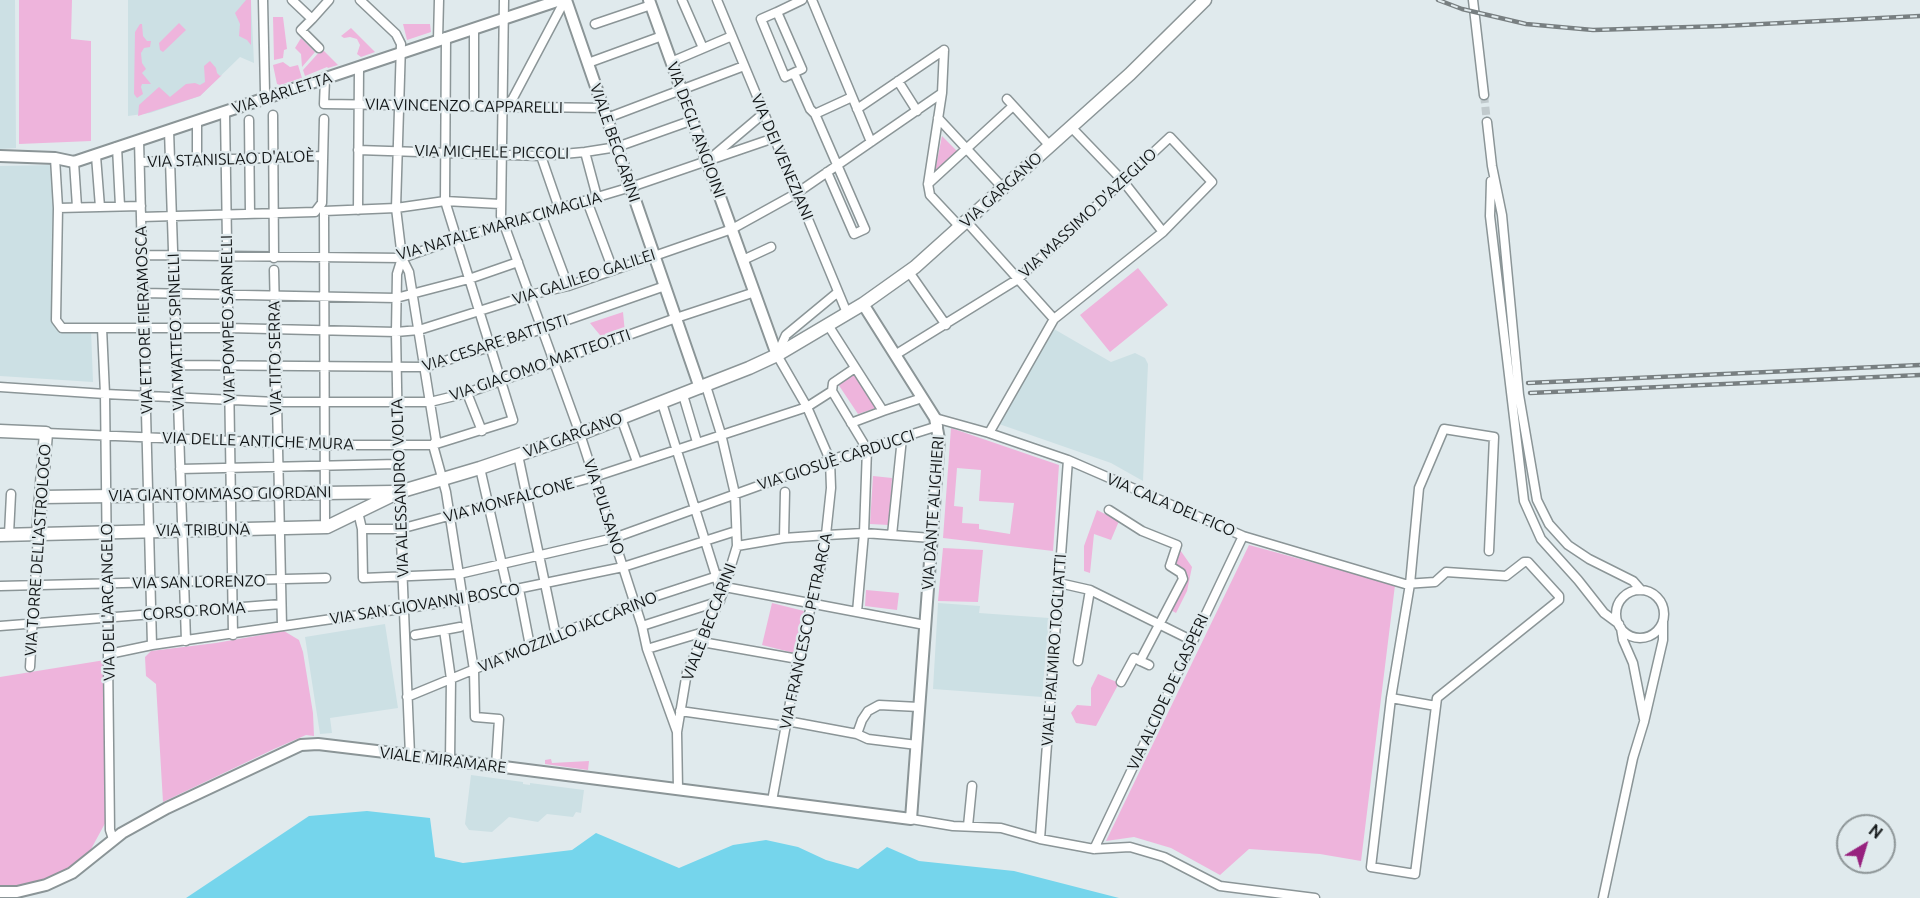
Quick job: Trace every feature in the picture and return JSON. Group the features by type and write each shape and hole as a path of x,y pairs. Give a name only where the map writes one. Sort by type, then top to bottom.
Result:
{"main road":[{"name":"VIA GARGANO","path":"399,492 480,468 580,434 703,387 777,355 863,304 909,272 963,224 1130,74 1205,0"},
{"name":"VIA DELLE ANTICHE MURA","path":"0,431 46,433"},
{"name":"VIA TORRE DELL'ASTROLOGO","path":"38,534 46,433"},
{"name":"VIA GIANTOMMASO GIORDANI","path":"42,497 399,492"},
{"name":"VIA TRIBUNA","path":"5,535 327,526 399,492"}],"street":[{"path":"262,100 265,92 263,0"},
{"path":"292,0 312,19"},
{"path":"319,48 301,30 329,0"},
{"path":"360,0 396,34 401,44 396,208 402,258 409,272 436,440 433,445 450,516 474,670 475,717 499,719 496,766"},
{"path":"439,0 446,106 445,201 500,380"},
{"name":"VIA PULSANO","path":"504,0 500,204 504,225 580,434 635,603 647,649 677,732"},
{"path":"502,106 512,100 564,0"},
{"name":"VIA BARLETTA","path":"0,156 56,158 74,162 96,156 503,18 564,0"},
{"name":"VIALE BECCARINI","path":"564,0 676,318 721,434 735,494 737,546 730,572 723,594 687,672 677,732 678,789"},
{"path":"682,0 703,48"},
{"name":"VIA DEI VENEZIANI","path":"718,0 847,313"},
{"path":"777,12 802,69 785,77 761,19 802,0"},
{"path":"812,0 871,142"},
{"path":"1473,0 1484,95"},
{"path":"595,24 650,2"},
{"name":"VIA DEGLI ANGIOINI","path":"650,2 777,355"},
{"path":"474,28 474,106"},
{"path":"588,63 662,36"},
{"path":"671,62 732,36"},
{"path":"857,109 944,50 942,93 928,184 930,195 963,224 1054,319"},
{"name":"VIA VINCENZO CAPPARELLI","path":"325,79 324,104 502,106 605,113 681,90 744,66"},
{"path":"358,210 359,68"},
{"path":"794,73 810,109 815,114 865,229 854,234 827,172"},
{"path":"898,81 917,111"},
{"name":"VIA GALILEO GALILEI","path":"58,208 56,320 62,328 228,328 396,332 419,330 479,310 568,286 732,229 797,193 942,93"},
{"path":"815,114 852,97"},
{"path":"928,184 967,149 1010,103 1050,146"},
{"name":"VIA POMPEO SARNELLI","path":"225,112 233,635"},
{"name":"VIA NATALE MARIA CIMAGLIA","path":"707,162 764,113"},
{"path":"273,115 274,258"},
{"path":"938,117 1003,188"},
{"path":"141,217 315,212 322,203 324,119"},
{"path":"249,120 250,214"},
{"name":"VIA MICHELE PICCOLI","path":"358,150 542,156 585,153 617,147 693,120"},
{"path":"197,121 197,161"},
{"path":"1487,122 1492,166 1502,215 1519,395 1537,500 1549,524 1568,545 1589,559 1633,581 1641,590"},
{"path":"989,433 1054,319 1163,232 1123,181 1071,127"},
{"name":"VIA MATTEO SPINELLI","path":"169,130 186,641"},
{"name":"VIA NATALE MARIA CIMAGLIA","path":"142,255 402,258 456,239 631,187 774,138"},
{"name":"VIA MASSIMO D'AZEGLIO","path":"895,356 1018,279 1170,138 1212,182 1163,232"},
{"name":"VIA ETTORE FIERAMOSCA","path":"139,140 152,645"},
{"path":"117,147 120,206"},
{"path":"585,153 597,197"},
{"path":"96,156 100,207"},
{"name":"VIA STANISLAO D'ALOÈ","path":"140,162 323,156"},
{"path":"542,156 559,208"},
{"path":"56,158 58,208 141,206"},
{"path":"74,162 77,207"},
{"path":"1492,166 1490,216 1524,501 1541,539 1578,579 1604,613 1631,636 1644,638 1656,632 1663,621"},
{"path":"325,520 324,211 396,208 445,201 500,204"},
{"path":"586,201 613,270"},
{"path":"541,214 568,286"},
{"path":"743,260 771,248"},
{"name":"VIA ALESSANDRO VOLTA","path":"402,258 397,274 396,298 397,403 410,755"},
{"path":"143,293 396,298 469,279 518,262"},
{"name":"VIA TITO SERRA","path":"274,270 282,626"},
{"path":"909,272 946,325"},
{"name":"VIA CESARE BATTISTI","path":"177,365 425,368 665,286"},
{"name":"VIA GIACOMO MATTEOTTI","path":"0,387 276,402 430,402 467,393 754,292"},
{"path":"830,460 807,407 777,355 786,335 838,292"},
{"name":"VIA DANTE ALIGHIERI","path":"863,304 936,422 939,439 911,819"},
{"path":"828,325 883,411"},
{"name":"VIA DELL'ARCANGELO","path":"102,328 105,394 110,830 113,839"},
{"name":"VIA MONFALCONE","path":"362,530 400,529 594,477 807,407 832,391 833,383 855,368"},
{"name":"VIA DELLE ANTICHE MURA","path":"46,433 325,445 433,445 513,420 500,380"},
{"path":"832,391 867,449 864,533 857,612"},
{"path":"467,393 482,431"},
{"path":"683,395 697,442"},
{"path":"851,423 922,398"},
{"path":"662,403 678,449 715,577 723,594"},
{"path":"621,418 637,462"},
{"name":"VIA CALA DEL FICO","path":"936,422 989,433 1068,460 1243,536 1410,584"},
{"name":"VIA GIOSUÈ CARDUCCI","path":"362,530 363,578 459,574 614,538 830,460 902,438 936,422"},
{"path":"1410,584 1435,582 1446,572 1506,576 1524,562 1528,562 1559,596 1559,600 1437,698 1415,874 1371,867 1391,698 1410,584 1419,488 1444,429 1494,436 1489,550"},
{"path":"892,535 902,438"},
{"path":"518,455 556,636"},
{"name":"VIA FRANCESCO PETRARCA","path":"771,801 798,659 827,535 830,460"},
{"name":"VIALE PALMIRO TOGLIATTI","path":"1040,839 1068,460"},
{"path":"180,469 398,464"},
{"path":"480,468 508,591"},
{"path":"784,538 785,492"},
{"path":"5,535 11,494"},
{"path":"1109,510 1142,531 1177,545 1170,566 1181,573 1183,579 1140,661"},
{"path":"358,512 362,530"},
{"name":"VIA SAN GIOVANNI BOSCO","path":"109,654 152,645 463,600 545,584 623,567 736,531"},
{"path":"737,546 784,538 864,533 932,538"},
{"name":"VIA TORRE DELL'ASTROLOGO","path":"30,667 38,534"},
{"name":"VIA ALCIDE DE GASPERI","path":"1094,849 1243,536"},
{"name":"VIA MOZZILLO IACCARINO","path":"407,697 635,603 730,572"},
{"name":"VIA SAN LORENZO","path":"0,586 326,578"},
{"path":"1059,583 1090,590 1193,641"},
{"path":"519,589 530,646"},
{"path":"1078,661 1090,590"},
{"path":"1603,898 1633,758 1644,722 1663,640 1664,610 1659,600 1651,593 1641,590 1630,592 1622,598 1617,608 1616,619 1633,663 1644,722"},
{"path":"642,626 723,594 812,603 925,625"},
{"name":"CORSO ROMA","path":"0,626 281,604"},
{"path":"415,635 460,627"},
{"path":"444,630 451,679 450,760"},
{"path":"647,649 707,631"},
{"path":"702,642 798,659"},
{"path":"1121,682 1134,658 1149,665"},
{"path":"1391,698 1436,706"},
{"path":"857,734 868,711 879,705 919,707"},
{"path":"680,711 786,723 857,734 868,740 916,745"},
{"name":"VIALE MIRAMARE","path":"5,892 46,885 72,873 113,839 167,808 301,745 318,744 410,755 911,819"},
{"path":"968,826 972,786"},
{"path":"911,819 954,826 1001,828 1040,839 1094,849 1130,847 1164,857 1220,886 1315,898"}],"shaded area":[{"path":"0,0 15,0 16,148 0,149"},
{"path":"19,0 72,0 71,39 91,41 91,141 19,144"},
{"path":"128,0 251,0 254,63 240,57 200,96 150,113 128,116"},
{"path":"246,0 251,0 251,45 239,36 240,24 235,13"},
{"path":"273,17 283,17 287,49 284,50 283,58 274,60"},
{"path":"179,23 186,30 163,52 160,50 159,43"},
{"path":"142,24 143,36 147,41 151,41 150,47 144,48 141,53 142,63 146,69 142,73 151,84 142,84 143,94 137,98 134,94 135,32"},
{"path":"403,24 430,24 431,32 407,40"},
{"path":"351,28 375,52 361,57 357,54 360,45 357,39 341,36"},
{"path":"301,38 315,52 302,67 301,54 295,48"},
{"path":"322,49 338,65 305,76 303,70"},
{"path":"210,61 217,73 222,75 200,96 138,116 139,105 159,87 170,97 186,84 200,85 205,82 204,66"},
{"path":"283,62 290,67 298,65 302,78 277,84 273,65"},
{"path":"942,136 957,151 935,171"},
{"path":"55,165 58,329 91,330 93,382 0,376 0,166"},
{"path":"1138,268 1168,305 1110,352 1080,315"},
{"path":"623,312 625,333 604,340 590,323"},
{"path":"1054,329 1111,362 1135,353 1145,358 1148,364 1143,481 1111,463 999,424"},
{"path":"854,373 876,408 858,414 838,384"},
{"path":"951,428 1059,465 1053,551 943,538","holes":["957,468 981,470 979,501 1014,503 1010,534 979,529 979,524 962,523 963,507 954,506"]},
{"path":"873,476 892,478 889,525 870,524"},
{"path":"1097,510 1119,521 1111,540 1094,534 1090,573 1084,571 1084,546"},
{"path":"1249,545 1395,585 1361,861 1320,854 1249,849 1220,875 1171,848 1134,837 1106,841"},
{"path":"1178,547 1192,567 1187,591 1176,613 1169,609 1185,580 1173,567"},
{"path":"943,548 983,550 978,602 938,601"},
{"path":"866,590 899,593 897,610 865,606"},
{"path":"772,603 804,611 794,653 762,645"},
{"path":"938,603 980,606 979,613 1049,618 1042,697 933,689"},
{"path":"385,624 398,708 330,718 332,733 320,734 305,637"},
{"path":"284,631 299,640 303,652 313,713 314,736 306,735 163,802 156,684 146,676 145,657 151,651"},
{"path":"105,660 109,816 90,851 73,867 34,884 0,886 0,677"},
{"path":"1098,674 1119,683 1096,726 1076,723 1071,713 1077,705 1091,706 1091,688"},
{"path":"551,759 552,763 589,761 588,770 545,764 545,760"},
{"path":"471,775 530,785 530,783 584,790 581,813 576,812 573,817 547,814 538,822 509,817 492,832 469,830 465,824"}],"water":[{"path":"367,811 430,818 435,857 463,863 572,850 596,833 679,868 733,845 766,840 798,847 826,860 858,869 887,847 919,861 1014,871 1119,898 186,898 309,816"}],"tunnel":[{"path":"1484,95 1487,122"}],"railway":[{"path":"1438,0 1462,9 1526,24 1593,30 1920,16"},
{"path":"1528,383 1920,365"},
{"path":"1530,393 1920,375"}]}
